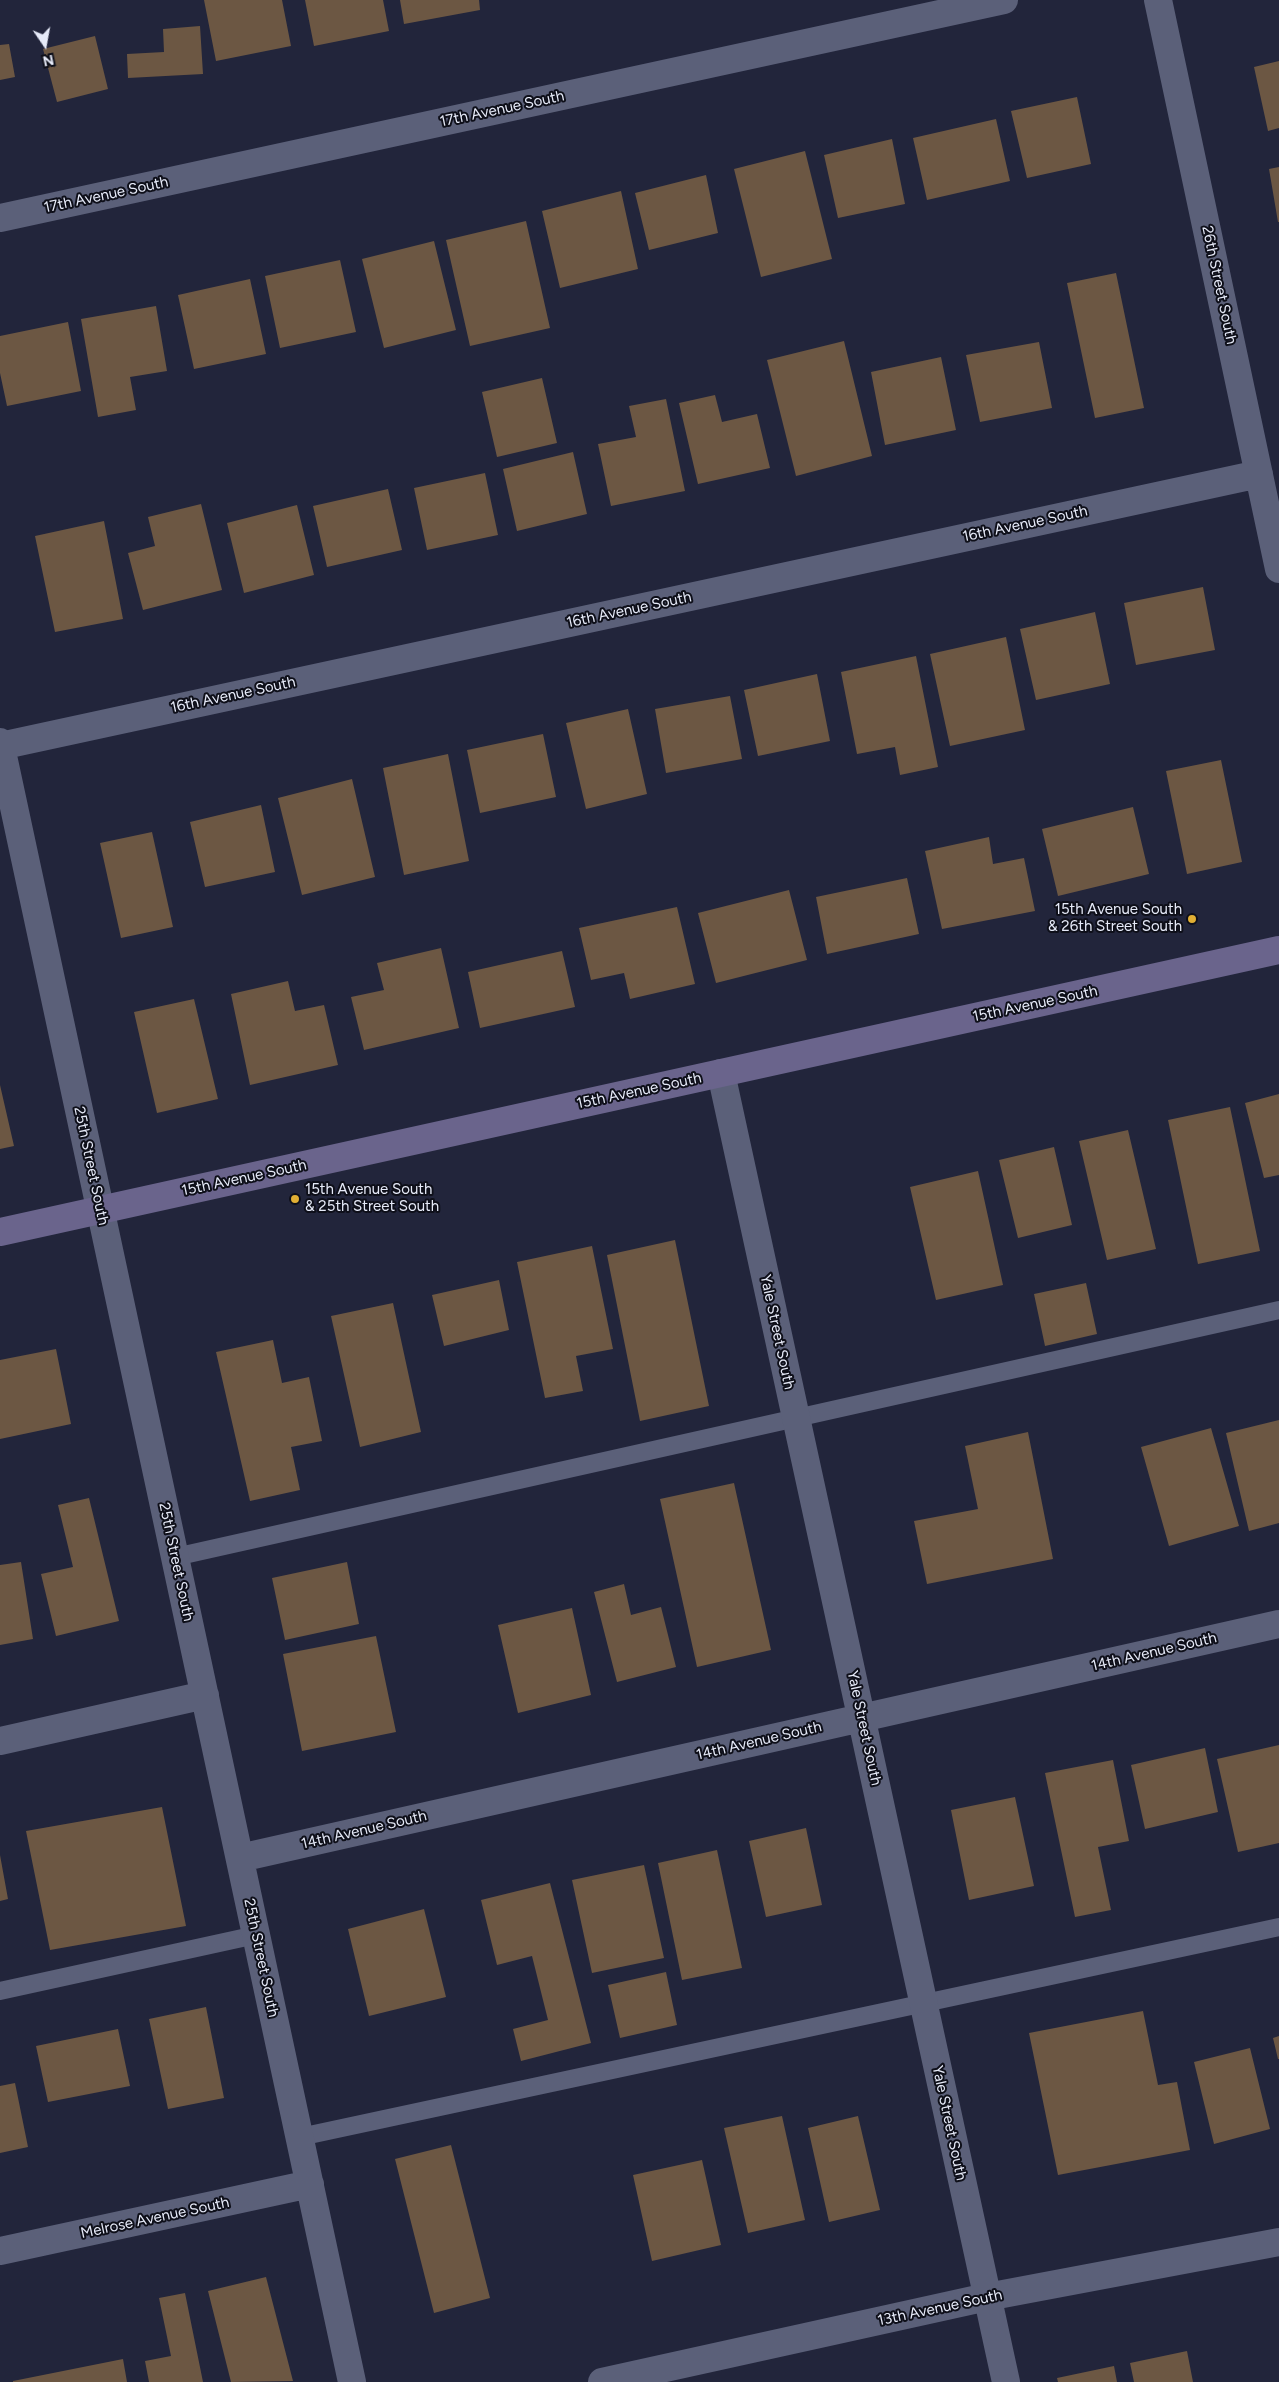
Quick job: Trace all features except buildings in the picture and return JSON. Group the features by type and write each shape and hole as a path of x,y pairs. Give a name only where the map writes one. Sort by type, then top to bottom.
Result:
{"street":[{"name":"17th Avenue South","path":"0,218 1004,0"},
{"name":"26th Street South","path":"1158,0 1279,569"},
{"name":"16th Avenue South","path":"0,744 1259,474"},
{"name":"25th Street South","path":"0,744 352,2382"},
{"name":"15th Avenue South","path":"0,1232 1279,950"},
{"name":"Yale Street South","path":"721,1073 1006,2382"},
{"name":"14th Avenue South","path":"240,1858 1279,1624"},
{"path":"0,1740 204,1695"},
{"name":"Melrose Avenue South","path":"0,2251 310,2184"},
{"name":"13th Avenue South","path":"602,2382 987,2297 1279,2242"}],"lane":[{"path":"175,1557 1279,1310"},
{"path":"300,2137 1279,1927"},
{"path":"0,1991 256,1935"}],"place":[{"name":"15th Avenue South & 26th Street South","path":"1192,919"},
{"name":"15th Avenue South & 25th Street South","path":"295,1199"}]}
